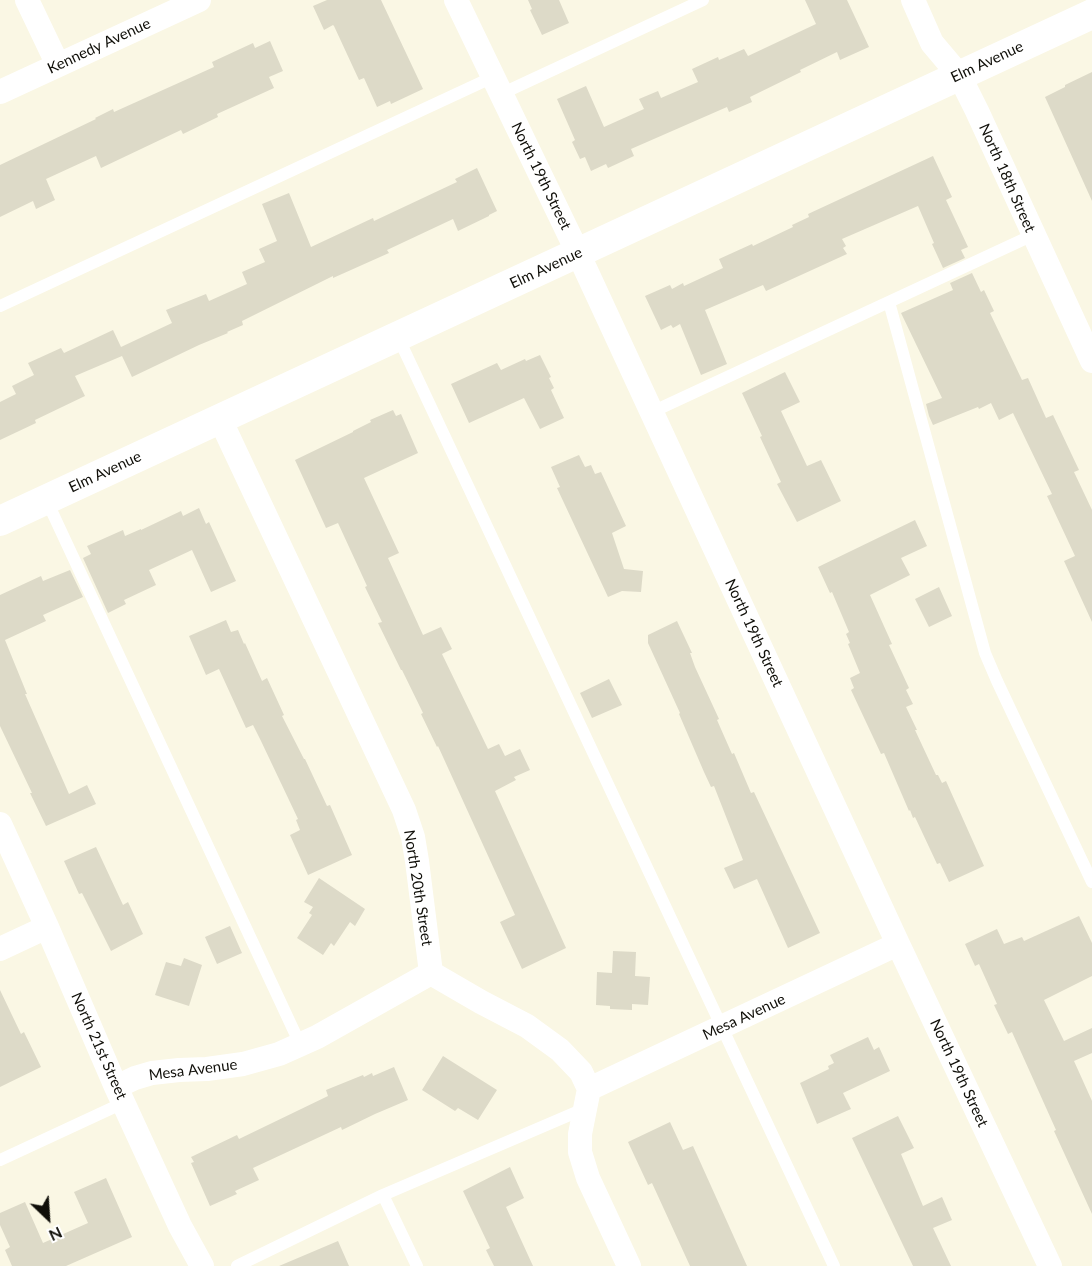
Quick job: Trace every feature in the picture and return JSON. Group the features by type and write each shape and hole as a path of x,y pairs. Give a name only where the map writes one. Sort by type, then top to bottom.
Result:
{"street":[{"path":"27,0 58,65"},
{"name":"Kennedy Avenue","path":"0,92 199,0"},
{"name":"North 19th Street","path":"456,0 578,253 1050,1266"},
{"name":"North 18th Street","path":"913,0 932,43 959,75 977,111 1092,361"},
{"name":"Elm Avenue","path":"0,521 1092,14"},
{"name":"North 20th Street","path":"220,419 404,810 417,861 430,973"},
{"name":"North 21st Street","path":"0,824 120,1095 180,1226 202,1266"},
{"path":"0,949 47,927"},
{"name":"Mesa Avenue","path":"587,1098 723,1027 898,944"},
{"path":"430,973 527,1026 560,1050 581,1072 587,1098 580,1134 580,1152 588,1178 628,1266"},
{"name":"Mesa Avenue","path":"120,1095 135,1078 152,1073 243,1064 279,1054 317,1037 430,973"}],"lane":[{"path":"0,306 497,86 696,1"},
{"path":"652,412 1034,235"},
{"path":"889,302 985,653 1092,882"},
{"path":"398,337 834,1266"},
{"path":"46,499 300,1044"},
{"path":"0,1160 120,1095"},
{"path":"237,1266 587,1098"},
{"path":"383,1195 417,1266"}],"building":[{"path":"327,0 381,0 423,89 391,104 390,101 377,107 364,78 359,80 334,26 324,30 313,6"},
{"path":"528,0 559,0 569,23 542,35 530,10 532,9"},
{"path":"805,0 847,0 869,47 840,60 837,52 750,97 752,102 729,112 727,107 631,149 634,156 608,168 606,164 591,171 585,157 580,159 572,142 575,140 557,99 586,86 604,127 644,109 639,99 658,91 661,98 698,82 692,69 718,57 719,60 744,49 748,56 816,24"},
{"path":"270,41 283,71 269,77 274,88 217,114 218,117 183,134 181,130 101,168 96,156 46,179 55,200 36,209 33,201 0,217 0,165 113,109 114,112 214,67 212,62 253,43 255,48"},
{"path":"1092,72 1092,201 1045,97"},
{"path":"933,156 952,197 946,200 968,247 961,250 965,258 943,268 918,206 842,239 846,246 843,248 847,254 766,291 763,285 705,310 727,364 701,375 680,324 661,330 645,296 670,285 672,289 683,283 684,286 723,268 719,259 793,227 792,225 809,217 808,214"},
{"path":"477,168 497,211 489,216 458,231 453,219 387,250 389,253 333,278 333,276 242,321 243,325 228,333 132,377 122,356 75,376 85,396 0,440 0,402 16,394 12,386 34,375 28,363 61,348 64,353 113,330 121,347 172,323 166,310 206,294 209,301 247,284 242,272 265,262 259,249 277,241 262,204 289,193 311,247 373,218 374,221 457,182 455,179"},
{"path":"972,273 981,292 984,290 994,311 990,313 1022,380 1028,378 1046,418 1053,415 1079,470 1074,472 1092,510 1092,622 1064,561 1075,556 1047,496 1052,494 1013,413 999,420 991,403 933,425 929,416 926,404 942,398 901,313 953,290 950,283"},
{"path":"540,355 551,377 549,378 554,388 551,390 564,418 540,429 524,398 469,423 451,384 497,363 501,370"},
{"path":"785,372 800,402 781,411 807,466 821,460 841,501 797,522 777,484 781,482 742,393"},
{"path":"393,410 396,416 401,414 418,453 364,478 399,553 388,558 423,635 441,627 452,649 442,654 488,749 499,744 505,756 520,749 530,770 514,777 516,780 495,791 566,948 522,969 500,922 515,915 438,746 421,714 423,713 378,623 382,622 338,523 326,528 295,460"},
{"path":"579,455 585,467 591,465 595,474 601,472 626,526 612,533 624,569 643,571 641,592 622,591 608,597 557,488 560,487 551,467"},
{"path":"199,508 206,524 209,522 236,581 211,592 192,550 149,570 156,585 124,600 126,604 108,613 83,558 91,554 87,546 123,530 125,536 181,511 183,516"},
{"path":"915,520 927,546 901,558 910,575 870,595 892,644 889,645 909,688 906,690 913,704 906,707 917,730 915,730 936,775 942,783 946,781 984,866 949,882 940,863 937,864 915,817 913,818 909,811 884,753 881,754 851,690 854,688 850,678 860,673 848,644 850,643 846,634 849,632 832,592 830,593 818,567"},
{"path":"70,570 83,597 43,615 46,621 5,640 27,694 25,694 69,794 87,785 96,804 46,826 0,726 0,595 41,576 43,581"},
{"path":"939,587 952,616 929,627 915,599"},
{"path":"226,620 231,632 238,630 262,681 267,678 284,715 282,716 327,806 330,805 352,855 308,875 290,835 300,830 296,820 298,819 261,741 253,725 246,728 219,669 206,675 189,636"},
{"path":"677,621 732,754 734,753 751,793 754,792 820,933 788,948 757,879 734,889 724,868 743,860 714,786 711,787 704,772 648,643 648,635"},
{"path":"609,679 622,705 592,718 580,693"},
{"path":"96,847 123,905 128,902 143,934 111,951 82,893 79,894 64,861"},
{"path":"319,878 365,909 355,926 350,922 334,946 331,943 323,955 297,938 312,915 309,913 313,907 304,902"},
{"path":"1079,916 1092,943 1092,976 1044,1000 1064,1041 1092,1028 1092,1053 1074,1061 1092,1101 1092,1214 1012,1032 1008,1034 994,1005 997,1004 979,964 975,966 965,944 997,929 1004,944 1022,937 1024,941"},
{"path":"230,926 242,953 217,964 205,937"},
{"path":"613,951 636,952 635,976 650,977 648,1005 632,1004 632,1010 610,1009 610,1006 596,1005 597,972 612,973"},
{"path":"184,958 202,965 189,1006 155,995 166,962 181,966"},
{"path":"0,990 21,1034 24,1032 41,1067 0,1087"},
{"path":"868,1037 874,1050 879,1047 890,1071 843,1093 851,1109 817,1124 800,1083 829,1069 828,1066 834,1063 830,1055"},
{"path":"443,1056 497,1090 478,1120 458,1108 455,1111 422,1090"},
{"path":"394,1067 408,1100 342,1130 341,1127 253,1168 259,1180 235,1191 237,1194 210,1206 191,1163 194,1162 191,1157 237,1135 239,1139 328,1096 326,1090 363,1075 364,1077 372,1073 373,1076"},
{"path":"898,1116 914,1148 901,1154 923,1206 942,1197 952,1220 933,1228 951,1266 913,1266 852,1138"},
{"path":"670,1122 683,1150 693,1146 747,1266 690,1266 652,1183 648,1185 628,1142"},
{"path":"510,1167 524,1198 506,1207 533,1266 494,1266 486,1250 490,1248 463,1191"},
{"path":"106,1178 132,1237 66,1266 12,1266 5,1250 10,1247 0,1225 0,1213 25,1202 43,1243 88,1223 74,1192"},
{"path":"338,1241 349,1266 279,1266"}]}
